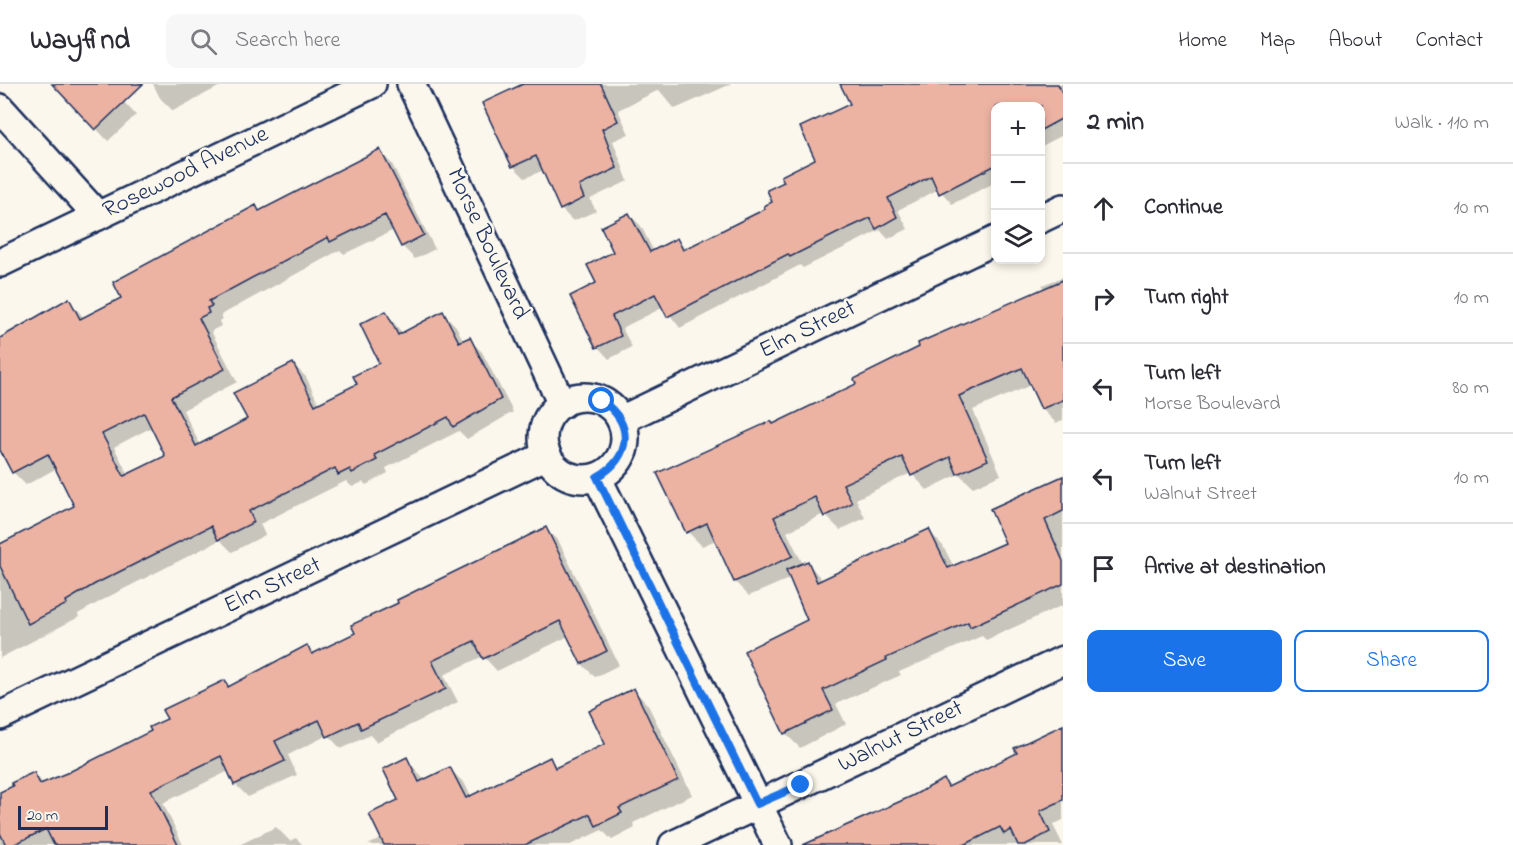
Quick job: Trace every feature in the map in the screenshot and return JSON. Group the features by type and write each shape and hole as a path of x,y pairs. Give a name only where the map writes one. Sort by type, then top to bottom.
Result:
{"street":[{"name":"Rosewood Avenue","path":"0,263 372,84"},
{"name":"Morse Boulevard","path":"411,84 562,404"},
{"path":"0,108 98,216"},
{"path":"1045,217 1063,208"},
{"name":"Elm Street","path":"621,420 991,242"},
{"path":"582,398 602,401 613,409 621,420 625,433 619,460 597,477 583,479 568,476 556,468 547,456 543,441 545,427 552,414 562,404 582,398"},
{"name":"Elm Street","path":"0,716 547,456"},
{"path":"597,477 778,845"},
{"name":"Walnut Street","path":"673,845 1063,660"}],"building":[{"path":"52,84 143,84 95,130"},
{"path":"523,84 601,84 618,121 602,129 617,168 579,186 584,198 560,210 536,156 512,167 482,103"},
{"path":"840,84 1058,84 1063,95 1063,118 1045,128 1045,102 991,102 991,168 939,194 931,176 888,198 897,217 876,229 870,218 790,257 788,254 667,317 655,294 612,316 621,336 596,348 570,296 596,283 587,265 613,252 601,227 629,213 650,252 677,238 683,250 765,209 764,206 772,202 767,190 784,182 781,176 815,159 800,127 850,104"},
{"path":"380,149 424,235 401,247 385,215 330,242 328,237 209,301 212,306 207,308 209,313 199,318 225,369 171,397 196,446 247,419 233,393 293,363 315,405 357,384 353,376 379,363 360,324 386,311 398,335 443,311 459,342 470,337 501,399 453,427 448,417 374,455 377,460 352,473 350,469 338,475 335,468 249,511 254,522 218,540 211,526 95,584 66,601 67,604 28,624 0,566 0,544 74,506 48,454 12,473 0,450 0,338 69,298 80,319 121,298 113,282 256,205 259,211","holes":["144,413 165,456 124,476 102,434"]},
{"path":"1063,280 1063,400 1041,409 1022,368 959,396 988,460 957,474 950,457 911,476 902,457 843,484 852,503 824,517 815,497 774,517 793,556 734,582 707,523 686,533 657,473 771,421 773,424 856,384 854,379 919,347 918,343"},
{"path":"1063,476 1063,511 1045,520 1063,561 1063,584 970,627 968,622 886,658 887,660 823,690 833,710 784,734 744,651 807,620 786,570 808,561 817,582 929,529 948,568 1005,543 990,509"},
{"path":"546,527 607,651 581,664 560,621 483,659 474,641 432,661 446,689 361,729 358,722 327,737 319,720 275,741 285,761 234,785 221,756 151,790 178,845 54,845 46,829 13,845 6,845 0,833 0,792 13,786 11,783 34,772 40,784 69,772 151,731 149,727 167,719 162,710 225,680 228,687 307,645 312,654 355,633 351,625 398,603 397,600"},
{"path":"634,688 678,780 619,808 622,813 596,826 590,814 525,845 384,845 369,814 398,800 383,769 407,757 419,782 450,767 466,798 550,757 555,768 605,744 589,711"},
{"path":"1063,725 1063,800 1040,811 1050,832 1025,845 1018,845 1011,830 1004,834 1000,827 964,845 803,845 912,796 944,779 948,787 1017,753 1014,748"}],"route":[{"path":"602,401 613,409 621,420 625,433 624,447 619,460 597,477 757,804 801,785"}]}
